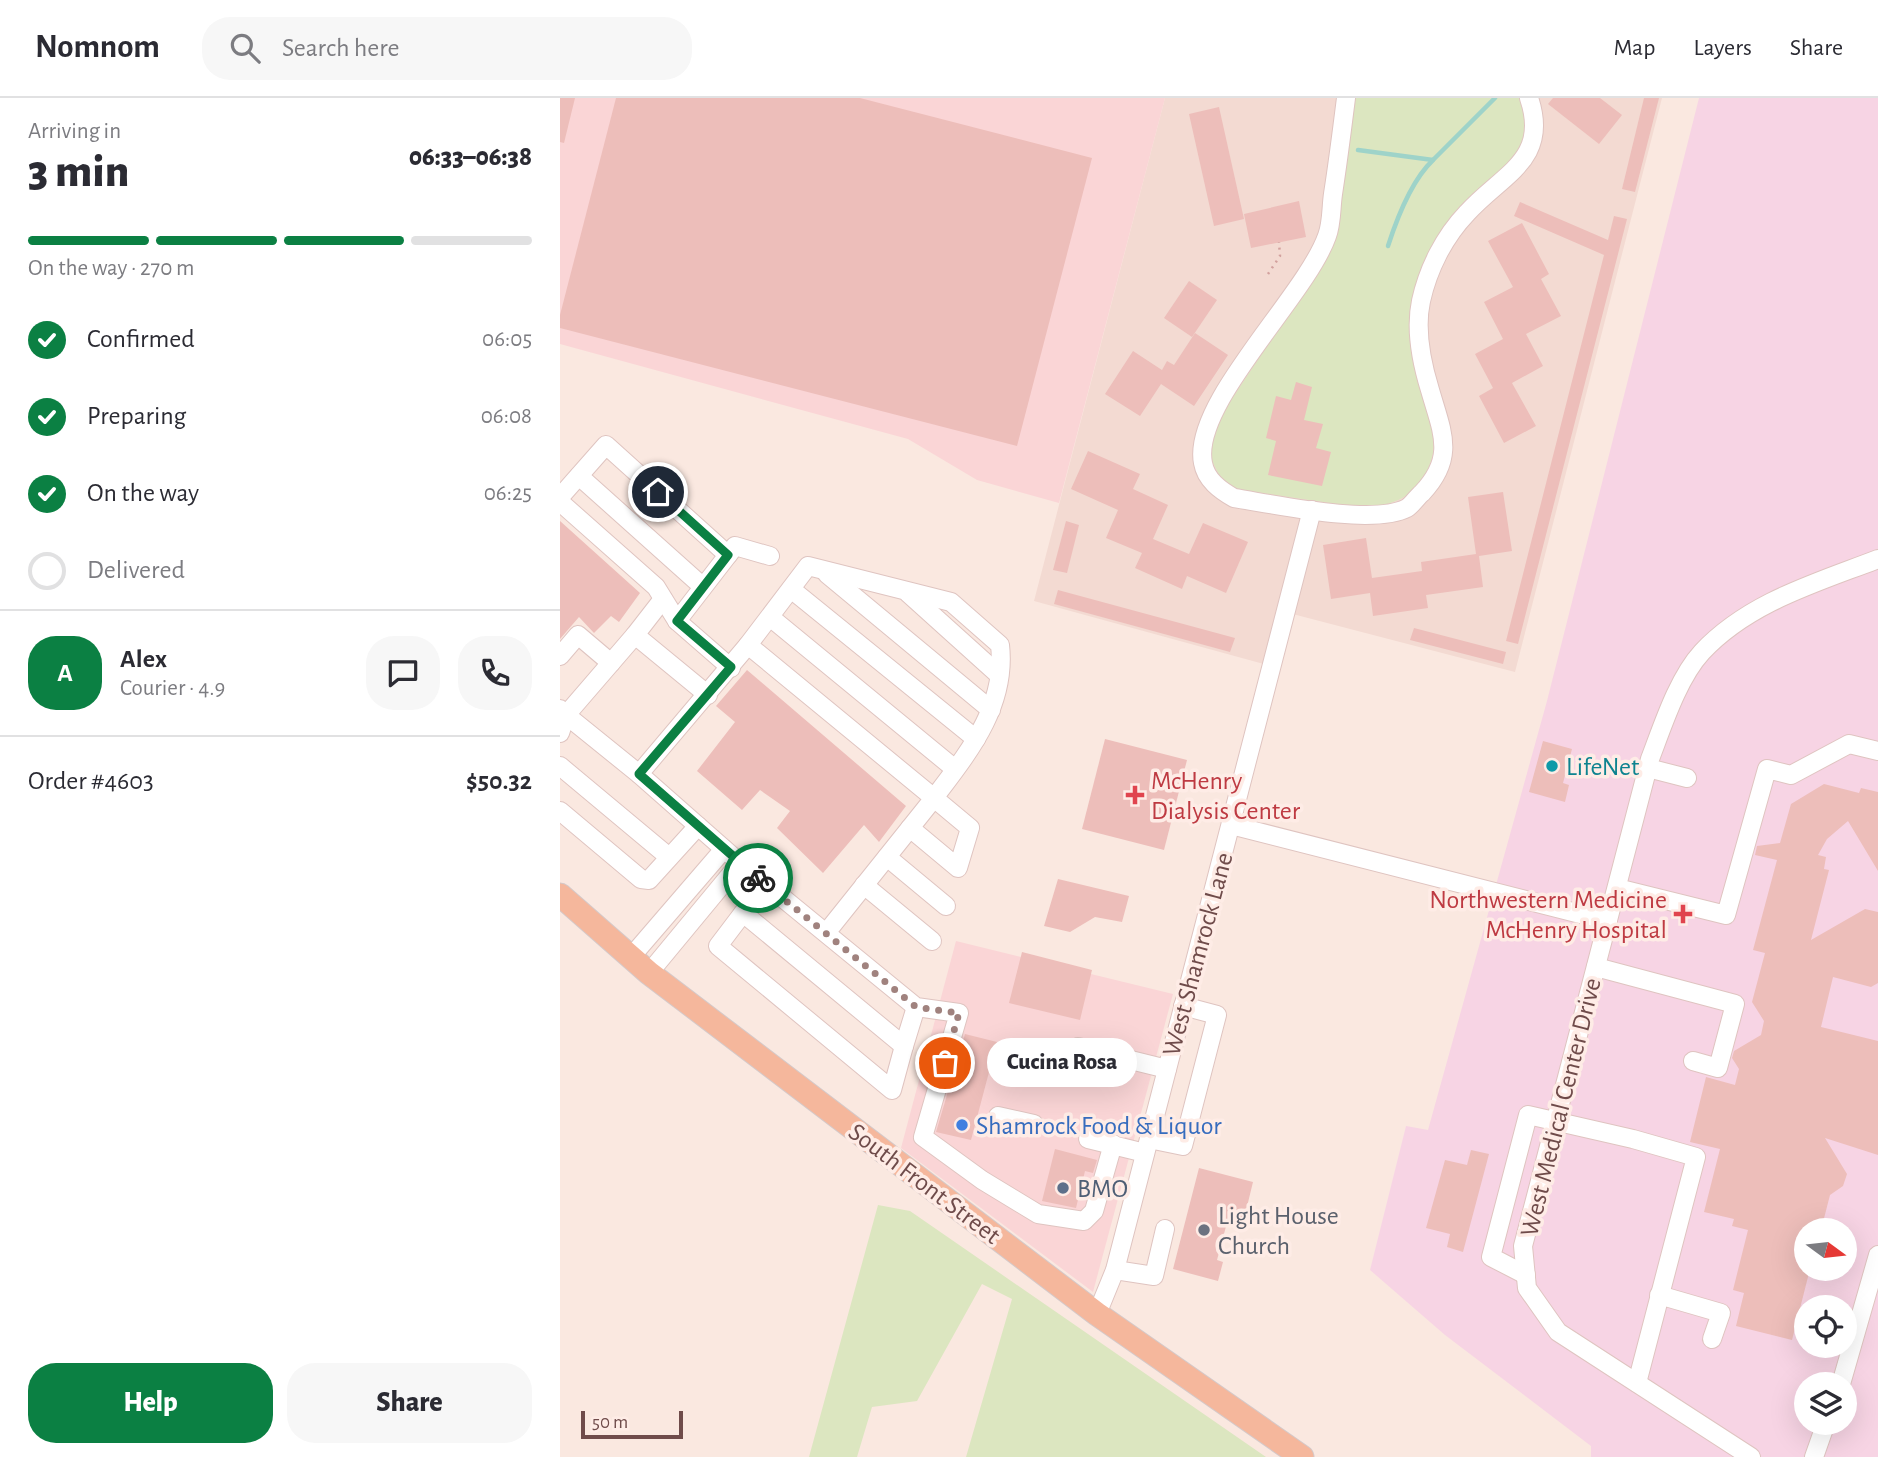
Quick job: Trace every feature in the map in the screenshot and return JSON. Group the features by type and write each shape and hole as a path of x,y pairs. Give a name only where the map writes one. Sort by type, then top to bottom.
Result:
{"main road":[{"name":"South Front Street","path":"560,895 649,972 1097,1314 1302,1457"}],"street":[{"path":"1346,98 1328,235 1313,263 1214,411 1202,448 1203,465 1220,490 1234,498 1312,510 1383,515 1408,507 1433,481 1444,457 1443,427 1429,389 1419,336 1423,294 1428,273 1466,213 1518,167 1529,152 1536,131 1529,98"},
{"path":"560,497 606,445 728,555"},
{"path":"579,476 702,586"},
{"path":"560,502 656,587 677,621 731,667"},
{"name":"West Shamrock Lane","path":"1097,1314 1115,1270 1312,510"},
{"path":"677,621 735,547 770,556"},
{"name":"West Medical Center Drive","path":"1751,1457 1558,1332 1527,1288 1523,1246 1648,768 1670,706 1701,653 1749,612 1878,559"},
{"path":"639,774 731,667 808,566 951,602 1000,645 999,675 991,710 976,738 934,798 826,933"},
{"path":"822,570 991,710"},
{"path":"791,589 976,738"},
{"path":"560,733 563,712 611,663 663,599"},
{"path":"770,617 955,769"},
{"path":"560,656 578,635 611,663"},
{"path":"635,635 708,695"},
{"path":"748,645 970,828 958,868 910,828"},
{"path":"563,712 639,774 740,863 916,1007 959,1013 923,1137 982,1180 1038,1214 1084,1221 1094,1211 1114,1144"},
{"path":"1617,888 1726,915 1767,769 1791,775 1849,744 1878,751"},
{"path":"560,766 669,857"},
{"path":"1648,768 1687,778"},
{"path":"560,811 641,879 649,880 698,825"},
{"path":"1231,825 1608,921"},
{"path":"631,957 724,849"},
{"path":"887,857 946,906"},
{"path":"649,972 740,863"},
{"path":"766,884 718,946 892,1090 916,1007"},
{"path":"864,885 932,941"},
{"path":"743,913 904,1046"},
{"path":"1596,967 1735,1004 1717,1068 1693,1062"},
{"path":"1088,1139 1114,1144 1183,1146 1217,1015 1184,1006"},
{"path":"1078,1047 1167,1069"},
{"path":"1526,1275 1492,1256 1528,1115 1696,1157 1637,1383"},
{"path":"998,1116 1034,1124"},
{"path":"1115,1270 1154,1276 1164,1228"},
{"path":"1844,1372 1878,1255"},
{"path":"1659,1295 1721,1313 1712,1339"},
{"path":"1814,1457 1822,1435"}],"path":[{"path":"1268,274 1280,256 1279,242"}],"shaded area":[{"path":"560,98 1165,98 1059,503 977,480 908,439 560,344"},
{"path":"1165,98 1662,98 1515,672 1285,612 1271,666 1034,601"},
{"name":"Northwestern Medicine McHenry Hospital","path":"1699,98 1878,98 1878,1457 1591,1457 1591,1446 1445,1335 1370,1270 1406,1126 1428,1130 1547,701"},
{"path":"956,941 1173,994 1093,1292 901,1148"}],"green space":[{"path":"1353,98 1521,98 1527,120 1525,137 1519,149 1502,171 1450,219 1434,244 1422,271 1422,307 1436,417 1433,451 1423,479 1400,499 1363,508 1235,489 1220,477 1210,457 1209,447 1217,421 1306,287"},
{"path":"878,1205 910,1211 1266,1457 966,1457 1012,1299 982,1284 917,1401 872,1407 857,1457 809,1457"}],"building":[{"path":"560,98 575,98 564,143 560,142"},
{"path":"616,98 860,98 1092,158 1017,446 560,328 560,315"},
{"path":"1553,98 1600,98 1622,115 1599,144 1548,104"},
{"path":"1644,98 1659,98 1635,192 1622,189"},
{"path":"1219,107 1244,219 1214,226 1189,114"},
{"path":"1299,201 1306,237 1251,248 1244,214"},
{"path":"1520,202 1608,240 1614,216 1627,219 1518,644 1506,641 1604,255 1514,216"},
{"path":"1522,223 1549,274 1541,279 1561,316 1526,334 1543,366 1512,383 1536,426 1504,443 1479,396 1493,388 1475,354 1503,339 1484,302 1513,287 1488,241"},
{"path":"1189,281 1217,300 1192,337 1164,318"},
{"path":"1195,333 1228,355 1194,406 1161,384 1140,416 1105,394 1133,351 1162,370 1167,361 1174,365"},
{"path":"1296,382 1312,387 1304,420 1323,424 1316,448 1331,452 1322,486 1268,475 1276,441 1266,438 1276,396 1291,400"},
{"path":"1088,451 1140,474 1133,489 1168,505 1153,539 1189,554 1203,523 1248,542 1226,593 1187,576 1182,589 1135,568 1142,553 1106,538 1118,510 1071,489"},
{"path":"1503,492 1512,551 1479,556 1483,587 1426,595 1428,608 1373,616 1370,593 1331,599 1323,545 1366,538 1372,578 1422,571 1421,562 1476,554 1468,497"},
{"path":"560,521 640,593 619,622 611,616 594,633 579,617 560,639"},
{"path":"1066,521 1079,525 1067,573 1053,570"},
{"path":"1058,590 1235,638 1230,652 1054,604"},
{"path":"1414,628 1506,652 1503,664 1410,640"},
{"path":"747,670 906,806 879,842 864,825 823,873 777,828 790,811 760,790 742,810 697,771 735,722 716,706"},
{"name":"McHenry Dialysis Center","path":"1105,739 1187,760 1164,850 1082,829"},
{"name":"LifeNet","path":"1543,741 1572,749 1563,783 1569,785 1565,802 1529,792"},
{"path":"1824,784 1859,793 1861,788 1878,792 1878,871 1848,821 1827,839 1818,855 1826,857 1824,869 1829,870 1811,940 1865,909 1878,912 1878,983 1871,987 1833,977 1821,1027 1878,1041 1878,1155 1825,1138 1847,1174 1843,1186 1830,1195 1824,1218 1794,1218 1794,1281 1807,1281 1803,1295 1794,1295 1792,1340 1736,1326 1744,1293 1733,1290 1748,1230 1732,1226 1734,1219 1704,1212 1720,1149 1690,1142 1706,1077 1735,1085 1739,1069 1732,1058 1734,1051 1761,1035 1764,1021 1752,1002 1765,953 1753,950 1777,860 1755,855 1757,846 1780,843 1791,804"},
{"path":"1058,879 1129,896 1122,922 1095,917 1070,932 1044,926"},
{"path":"1022,952 1092,970 1080,1020 1009,1003"},
{"path":"965,1034 997,1042 971,1140 936,1132"},
{"name":"BMO","path":"1055,1149 1097,1160 1093,1173 1085,1171 1076,1208 1042,1201"},
{"path":"1471,1150 1489,1154 1463,1252 1447,1247 1450,1234 1426,1228 1445,1160 1467,1165"},
{"name":"Light House Church","path":"1199,1168 1253,1182 1243,1223 1228,1219 1217,1260 1223,1262 1218,1281 1173,1269"}],"waterway":[{"path":"1358,150 1433,160 1495,98"},
{"path":"1388,246 1411,189 1433,160"}],"way so far":[{"path":"758,878 916,1007 959,1013 945,1063"}],"place":[{"name":"LifeNet","path":"1552,766"},
{"name":"McHenry Dialysis Center","path":"1135,795"},
{"name":"Northwestern Medicine McHenry Hospital","path":"1683,914"},
{"name":"Cucina Rosa","path":"945,1063"},
{"name":"Shamrock Food & Liquor","path":"962,1125"},
{"name":"BMO","path":"1063,1188"},
{"name":"Light House Church","path":"1204,1230"}],"route":[{"path":"658,492 728,555 677,621 731,667 639,774 758,878"}]}
